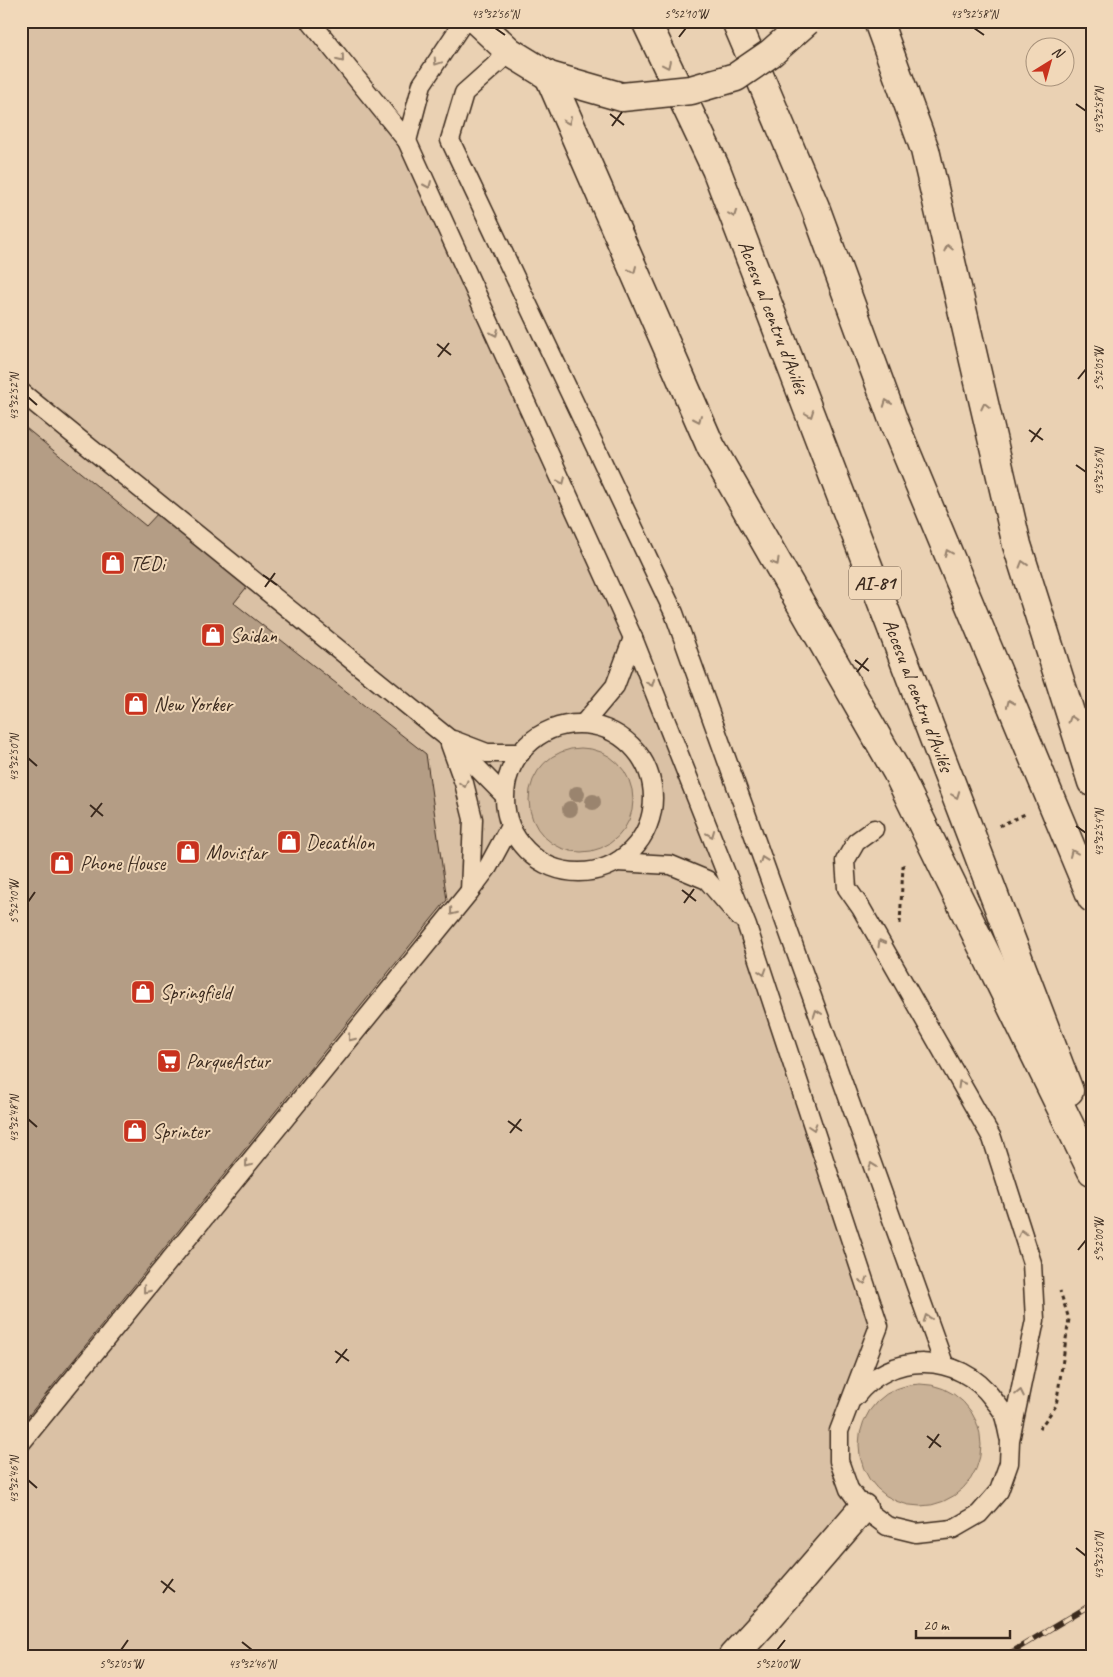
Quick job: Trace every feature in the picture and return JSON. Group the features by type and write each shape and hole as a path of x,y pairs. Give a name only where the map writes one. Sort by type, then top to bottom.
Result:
{"main road":[{"path":"477,21 510,52 549,76 622,97 691,90 736,76 771,53 807,21"},
{"name":"Accesu al centru d'Avilés","path":"646,21 719,178 1092,1149"},
{"path":"736,21 815,207 896,428 1092,898"},
{"path":"878,21 926,150 1017,544 1092,782"},
{"path":"549,76 711,447 897,772 1092,1171"},
{"path":"733,1656 863,1508"}],"lane":[{"path":"310,21 408,141 633,638 748,926 879,1326 839,1431 839,1461 849,1489 863,1508 887,1526 916,1533 953,1529 979,1514 999,1491 1009,1463 1010,1440 1035,1320 1032,1263 992,1138 861,908 847,888 845,862 856,842 874,829"},
{"path":"408,141 422,84 464,21"},
{"path":"510,52 464,93 450,140 674,613 944,1364"},
{"path":"21,392 448,738 504,795"},
{"path":"584,722 615,686 633,638"},
{"path":"584,722 605,729 626,742 644,761 655,787 654,807 648,825 636,846 617,862 589,873 570,872 547,866 524,849 509,828 505,813 504,795 510,774 521,753 541,735 561,725 584,722"},
{"path":"448,738 487,753 521,753"},
{"path":"448,738 464,783 473,819 470,891"},
{"path":"21,1444 470,891 488,866 509,828"},
{"path":"617,862 671,865 707,880 748,926"},
{"path":"850,1403 861,1389 885,1371 914,1363 944,1364 960,1370 984,1387 1002,1411 1010,1440"}],"path":[{"path":"993,828 1028,813"},
{"path":"900,929 903,866 912,863"},
{"path":"1035,1434 1056,1406 1069,1319 1060,1291"}],"shaded area":[{"path":"21,21 310,21 407,141 633,638 747,926 879,1326 839,1461 863,1508 733,1656 21,1656"},
{"path":"581,748 601,752 610,757 624,771 629,780 633,800 629,820 624,829 610,843 601,848 581,852 561,848 552,843 538,829 533,820 529,800 533,780 538,771 552,757 561,752"},
{"path":"920,1384 932,1385 943,1389 954,1394 963,1402 971,1411 976,1422 980,1433 980,1457 976,1468 971,1479 963,1488 954,1496 943,1501 932,1505 920,1506 908,1505 897,1501 886,1496 877,1488 869,1479 864,1468 860,1457 859,1445 860,1433 864,1422 869,1411 877,1402 886,1394 897,1389 908,1385"}],"building":[{"name":"ParqueAstur","path":"21,424 146,526 160,511 250,583 234,603 426,754 447,900 21,1425"}],"railway":[{"path":"1005,1656 1092,1604"}],"place":[{"name":"TEDi","path":"113,563"},
{"name":"Saidan","path":"213,635"},
{"name":"New Yorker","path":"136,704"},
{"name":"Decathlon","path":"289,842"},
{"name":"Movistar","path":"188,852"},
{"name":"Phone House","path":"62,863"},
{"name":"Springfield","path":"143,992"},
{"name":"ParqueAstur","path":"169,1061"},
{"name":"Sprinter","path":"135,1131"}]}
